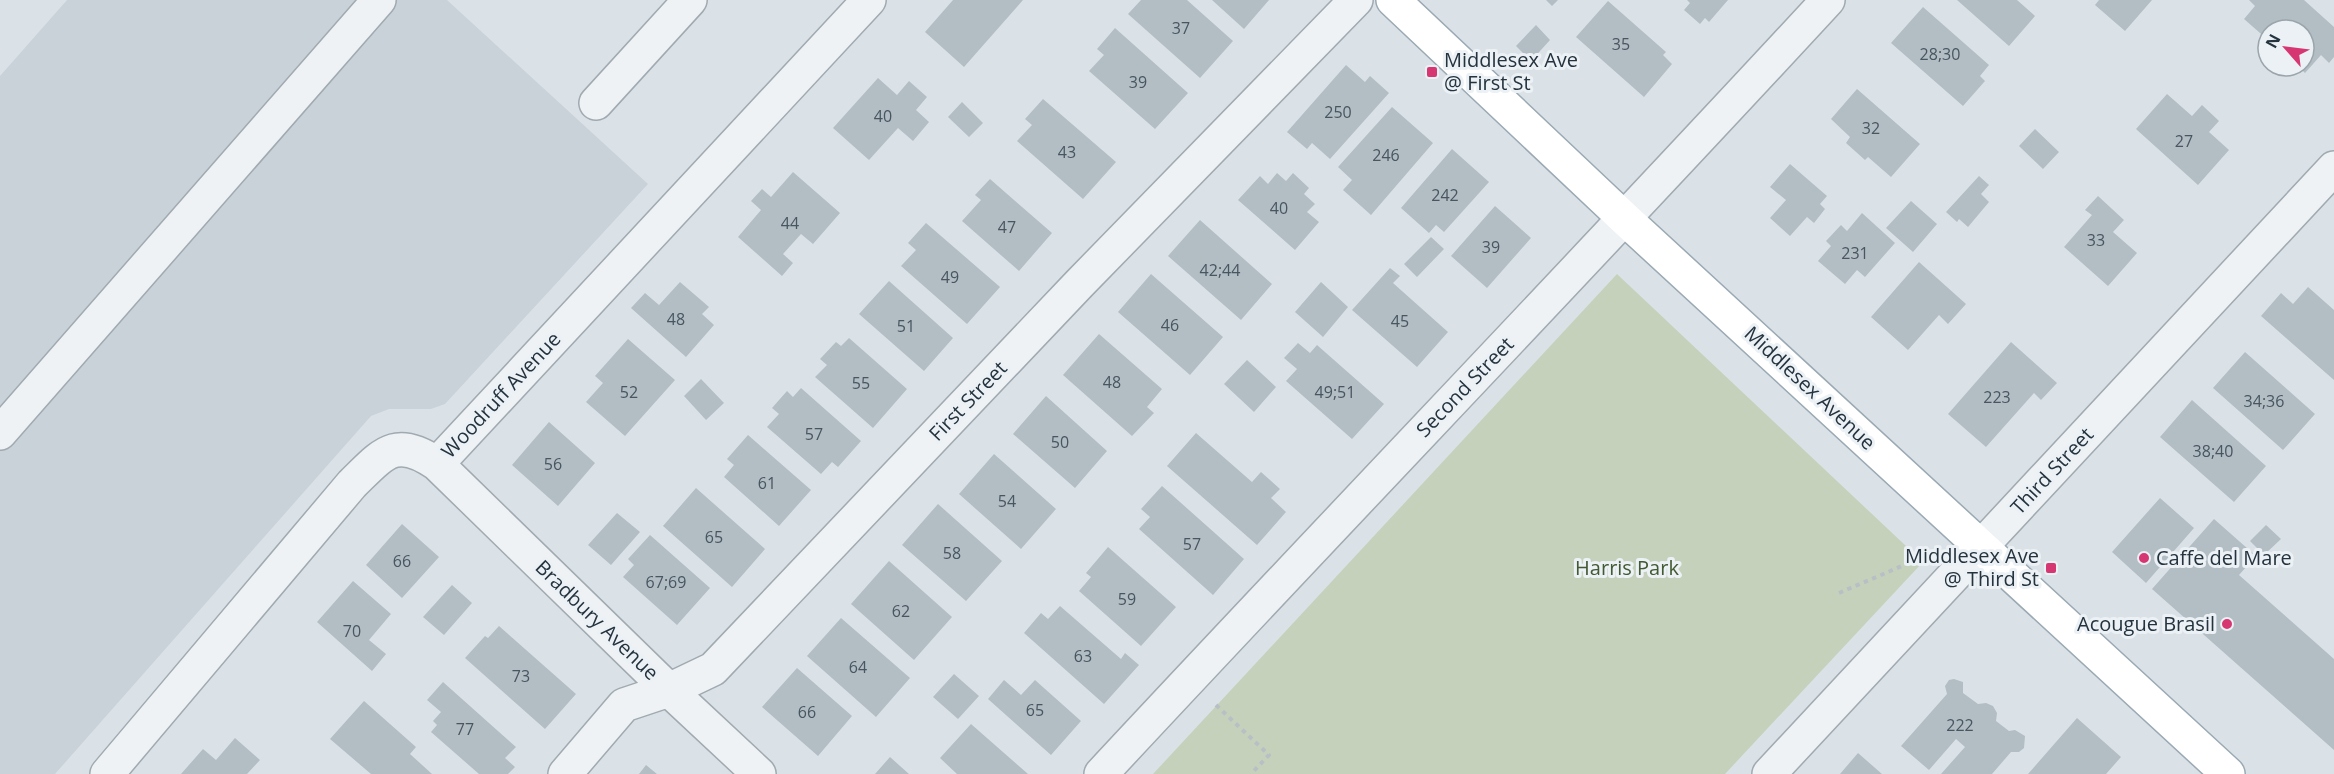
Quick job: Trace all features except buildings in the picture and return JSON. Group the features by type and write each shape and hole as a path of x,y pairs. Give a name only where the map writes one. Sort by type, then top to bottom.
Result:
{"main road":[{"name":"Middlesex Avenue","path":"1393,0 1625,219 2228,774"}],"street":[{"path":"0,433 379,0"},
{"path":"596,103 690,0"},
{"name":"Woodruff Avenue","path":"106,774 352,484 381,456 400,449 418,451 437,464 869,0"},
{"name":"First Street","path":"565,774 624,705 669,690 713,669 1079,284 1356,0"},
{"name":"Second Street","path":"1101,774 1295,565 1625,219 1828,0"},
{"name":"Third Street","path":"1769,774 2334,168"},
{"name":"Bradbury Avenue","path":"437,464 669,690 759,774"}],"path":[{"path":"1839,593 1916,560"},
{"path":"1216,705 1269,754 1251,774"}],"shaded area":[{"path":"67,0 447,0 648,184 445,404 431,409 389,409 371,416 55,774 0,774 0,76"}],"green space":[{"name":"Harris Park","path":"1617,274 1923,562 1725,774 1153,774"}],"place":[{"name":"Middlesex Ave @ First St","path":"1432,72"},
{"name":"Caffe del Mare","path":"2144,558"},
{"name":"Middlesex Ave @ Third St","path":"2051,568"},
{"name":"Acougue Brasil","path":"2227,624"}]}
